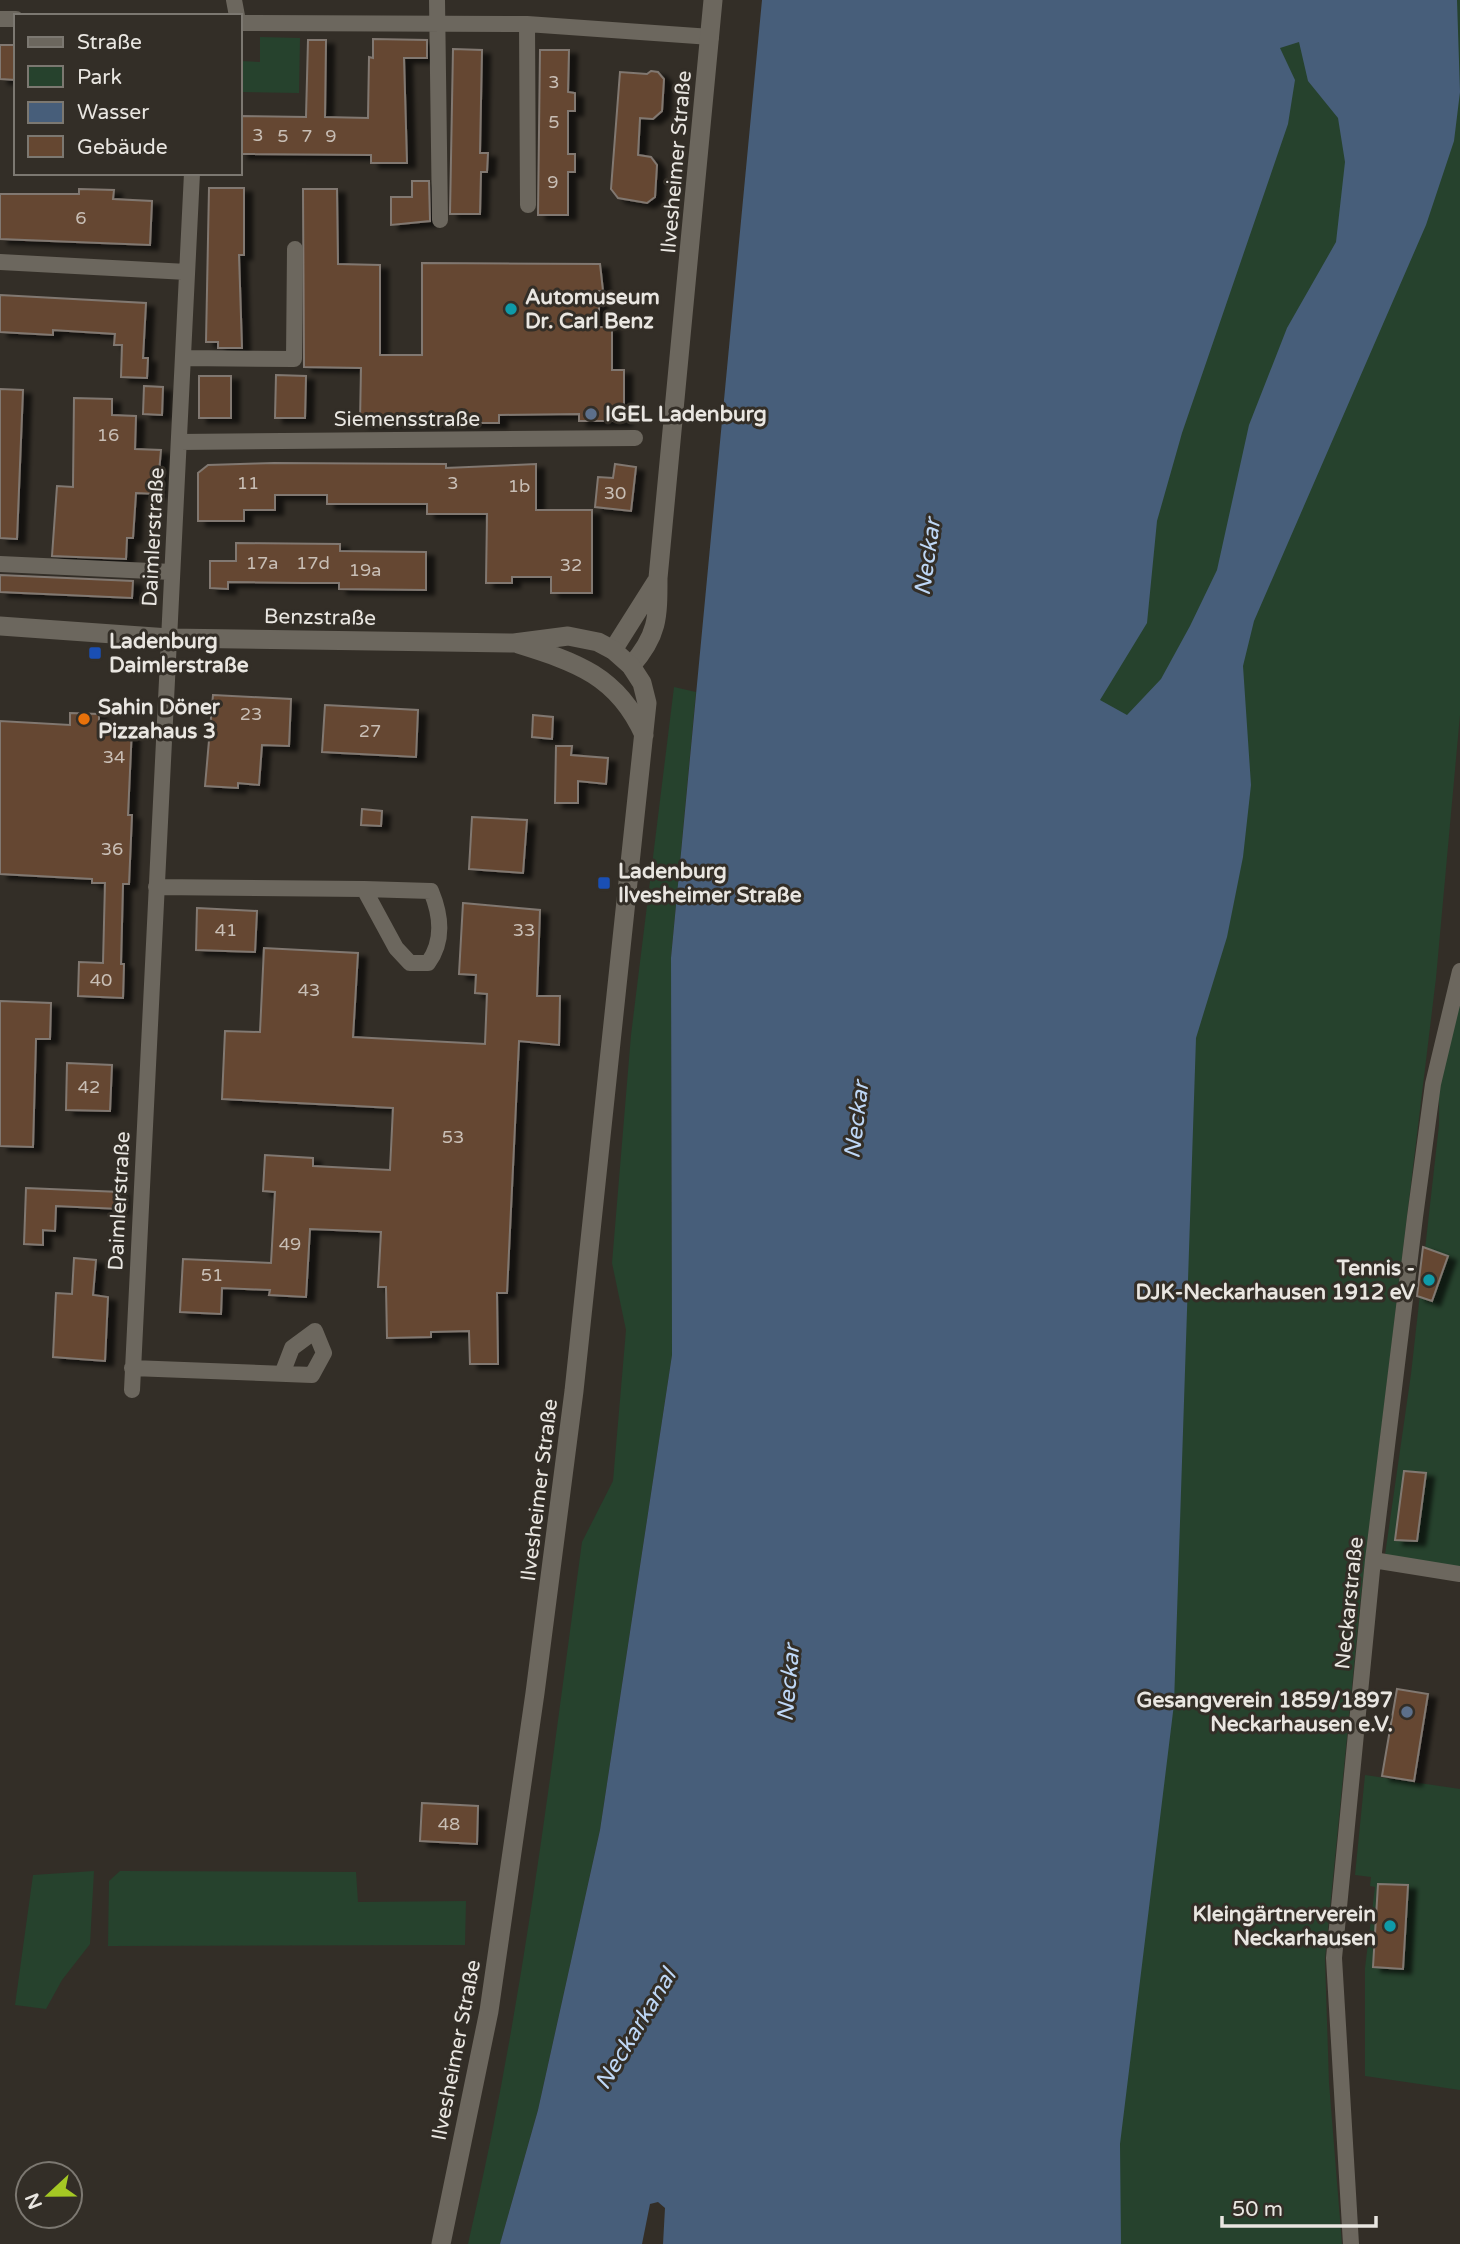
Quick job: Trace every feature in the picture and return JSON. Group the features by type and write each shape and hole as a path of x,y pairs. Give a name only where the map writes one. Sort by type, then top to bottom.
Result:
{"main road":[{"name":"Ilvesheimer Straße","path":"605,681 632,666 644,652 656,629 658,578 713,0"},
{"name":"Ilvesheimer Straße","path":"605,681 613,650 638,616 658,578"},
{"name":"Benzstraße","path":"0,626 169,638 514,643 568,636 598,642 613,650 632,666 642,683 647,703 645,737"},
{"name":"Benzstraße","path":"514,643 564,659 605,681 625,700 645,737"},
{"name":"Ilvesheimer Straße","path":"441,2244 489,2011 535,1693 574,1391 615,983 645,737"}],"street":[{"path":"437,0 440,220"},
{"path":"242,23 527,24 711,37"},
{"path":"527,24 528,205"},
{"name":"Daimlerstraße","path":"132,1390 192,175"},
{"path":"183,358 294,359 295,250"},
{"path":"0,262 187,272"},
{"name":"Siemensstraße","path":"179,442 635,438"},
{"path":"0,564 172,572"},
{"path":"156,887 364,889 431,891 439,910 438,949 428,962 410,963 396,948 364,889"},
{"name":"Neckarstraße","path":"1351,2244 1334,1958 1373,1560 1433,1084 1460,971"},
{"path":"132,1368 282,1374"},
{"path":"1373,1560 1460,1574"}],"green space":[{"path":"905,0 1460,0 1460,715 1436,978 1361,1596 1325,1959 1329,2083 1342,2244 863,2244"},
{"path":"260,37 300,38 299,93 242,92 242,61 260,62"},
{"path":"674,687 696,692 671,958 672,1355 600,1830 538,2110 500,2244 468,2244 519,1982 582,1542 613,1481 626,1330 612,1263 631,1035"},
{"path":"1460,989 1460,1572 1384,1562 1411,1374 1439,1125 1439,1078"},
{"path":"1365,1775 1460,1789 1460,2090 1365,2076 1365,1968 1375,1887 1370,1886 1371,1877 1355,1875"},
{"path":"94,1871 90,1944 62,1980 46,2009 15,2005 33,1875"},
{"path":"120,1871 356,1872 358,1902 466,1901 465,1945 108,1946 109,1881"}],"water":[{"path":"762,0 1457,0 1460,92 1454,141 1426,225 1254,621 1243,666 1251,785 1243,857 1227,937 1196,1038 1174,1704 1120,2144 1121,2244 663,2244 665,2208 658,2202 650,2204 642,2244 500,2244 538,2110 600,1830 672,1355 671,958","holes":["1299,42 1308,81 1338,118 1345,162 1336,242 1287,328 1249,425 1217,570 1161,679 1127,715 1100,700 1147,623 1157,521 1182,433 1288,124 1295,80 1280,48"]}],"building":[{"path":"373,39 427,40 427,58 404,58 407,163 371,163 371,155 242,154 242,116 306,117 308,40 326,40 325,117 368,118 369,57 373,58"},
{"path":"0,45 14,45 14,80 0,79"},
{"path":"453,49 482,50 480,153 488,153 487,172 481,172 480,214 450,214"},
{"path":"540,50 569,50 568,92 575,93 575,111 568,111 568,154 575,154 575,172 568,172 568,215 538,215"},
{"path":"651,71 658,72 664,79 662,111 653,119 640,118 638,155 651,157 657,165 655,197 647,203 618,198 611,189 620,72 647,74"},
{"path":"412,181 429,181 430,221 391,225 391,197 412,197"},
{"path":"209,188 244,188 244,255 239,255 242,348 218,348 218,342 206,342"},
{"path":"79,189 114,190 113,199 152,201 150,245 0,239 0,194 79,194"},
{"path":"303,189 337,189 338,264 380,265 380,355 422,355 422,263 600,264 603,291 599,291 599,327 612,327 612,370 624,370 624,421 579,421 579,414 499,415 499,423 360,423 361,368 304,367"},
{"path":"0,295 146,303 143,358 148,358 147,378 121,377 122,345 114,345 115,334 53,330 53,335 0,332"},
{"path":"276,375 306,376 305,418 275,418"},
{"path":"199,376 231,376 231,418 199,418"},
{"path":"144,386 163,387 162,415 143,414"},
{"path":"0,389 23,390 17,539 0,538"},
{"path":"74,398 112,399 112,415 136,416 135,449 161,450 157,494 136,493 133,538 127,538 126,559 52,556 57,486 73,487"},
{"path":"446,464 446,468 536,464 536,510 592,510 592,593 551,593 551,577 512,577 512,583 486,583 487,514 427,514 427,504 327,504 327,495 275,495 275,510 244,510 244,521 198,521 198,473 208,465"},
{"path":"615,464 636,467 631,511 595,507 598,477 613,478"},
{"path":"236,543 340,544 340,551 426,552 426,590 339,589 339,583 228,582 228,589 210,588 210,561 236,561"},
{"path":"0,575 133,581 132,598 0,592"},
{"path":"213,695 291,699 289,746 262,745 259,785 238,783 238,788 205,786"},
{"path":"325,705 418,710 416,757 322,752"},
{"path":"70,713 99,714 99,725 132,727 128,815 132,815 129,884 123,884 123,998 78,996 79,962 103,963 105,883 92,883 92,879 0,874 0,721 70,725"},
{"path":"533,715 553,717 552,739 532,737"},
{"path":"556,746 572,746 571,755 608,758 606,784 578,781 578,803 555,803"},
{"path":"362,809 382,811 381,826 361,825"},
{"path":"472,817 527,820 523,873 469,869"},
{"path":"463,903 540,910 537,996 560,996 559,1045 519,1041 507,1293 497,1293 498,1364 470,1364 469,1331 431,1332 431,1337 387,1338 386,1287 378,1287 381,1232 310,1229 306,1297 269,1295 270,1290 222,1288 221,1314 180,1312 183,1259 271,1263 275,1192 263,1191 265,1155 313,1158 313,1166 390,1170 393,1108 222,1099 225,1031 260,1032 264,948 358,953 353,1037 485,1044 487,994 475,993 476,975 459,974"},
{"path":"197,908 257,911 255,952 196,950"},
{"path":"0,1001 51,1003 50,1039 36,1039 33,1147 0,1146"},
{"path":"67,1063 112,1065 110,1111 66,1110"},
{"path":"26,1188 120,1192 120,1209 56,1206 55,1231 43,1230 43,1245 24,1244"},
{"name":"Tennis - DJK-Neckarhausen 1912 eV","path":"1423,1247 1448,1256 1432,1301 1417,1296"},
{"path":"74,1258 96,1260 93,1295 108,1297 105,1361 53,1357 56,1293 72,1294"},
{"path":"1404,1471 1426,1473 1417,1541 1395,1540"},
{"path":"1397,1689 1428,1694 1414,1781 1382,1776"},
{"path":"422,1803 478,1806 477,1844 420,1841"},
{"name":"Kleingärtnerverein Neckarhausen","path":"1378,1884 1408,1885 1403,1969 1373,1967"}],"place":[{"name":"Automuseum Dr. Carl Benz","path":"511,309"},
{"name":"IGEL Ladenburg","path":"591,414"},
{"name":"Ladenburg Daimlerstraße","path":"95,653"},
{"name":"Sahin Döner Pizzahaus 3","path":"84,719"},
{"name":"Ladenburg Ilvesheimer Straße","path":"604,883"},
{"name":"Tennis - DJK-Neckarhausen 1912 eV","path":"1429,1280"},
{"name":"Gesangverein 1859/1897 Neckarhausen e.V.","path":"1407,1712"},
{"name":"Kleingärtnerverein Neckarhausen","path":"1390,1926"}],"water label":[{"name":"Neckar","path":"927,557"},
{"name":"Neckar","path":"856,1120"},
{"name":"Neckar","path":"788,1683"},
{"name":"Neckarkanal","path":"635,2029"}]}
